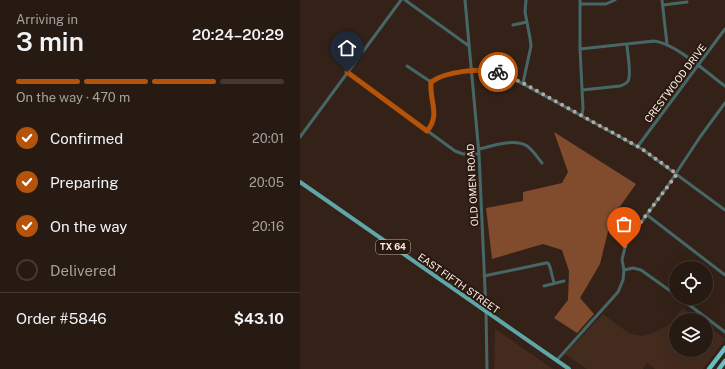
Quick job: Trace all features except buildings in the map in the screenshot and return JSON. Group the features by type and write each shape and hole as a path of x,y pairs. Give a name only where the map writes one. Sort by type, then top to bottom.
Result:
{"highway":[{"path":"709,369 725,348"},
{"path":"719,369 725,361"}],"main road":[{"name":"EAST FIFTH STREET","path":"300,182 569,369"}],"street":[{"path":"300,137 401,0"},
{"path":"405,0 469,46"},
{"name":"OLD OMEN ROAD","path":"465,0 479,149 487,369"},
{"path":"523,83 530,46 525,12 526,0"},
{"path":"582,116 584,108 580,49 580,2 606,4 615,0"},
{"path":"662,0 667,44"},
{"path":"663,5 687,2"},
{"path":"513,25 527,22"},
{"name":"CRESTWOOD DRIVE","path":"638,146 725,29"},
{"path":"580,49 654,41 662,42 667,44 725,86"},
{"path":"582,90 620,86 628,82 627,44"},
{"path":"407,66 431,82"},
{"path":"431,82 438,78 472,70 492,70 503,73 638,146 724,208"},
{"path":"347,72 460,154 479,154"},
{"path":"427,131 432,125 434,119 431,82"},
{"path":"557,360 618,292 622,282 624,270 622,258 626,243 677,174 700,137 725,103"},
{"path":"479,149 517,143 526,145 542,163"},
{"path":"647,215 725,275"},
{"path":"484,276 546,263 550,265 554,283"},
{"path":"624,270 633,268 641,270 669,290"},
{"path":"544,286 564,281"},
{"path":"689,305 725,332"}],"shaded area":[{"path":"554,132 636,184 611,219 600,264 580,298 594,314 577,333 554,318 568,300 569,271 562,250 543,244 492,259 486,208 523,201 523,192 562,183 568,172"},
{"path":"683,308 690,313 679,313"},
{"path":"603,314 630,334 643,336 669,325 669,357 712,357 703,369 655,369 647,363 643,369 587,369 565,354"},
{"path":"495,329 553,369 494,369"},
{"path":"713,330 725,339 713,355"}],"way so far":[{"path":"498,72 523,83 642,149 677,174 628,239 624,248"}],"route":[{"path":"347,72 427,131 434,122 431,82 438,78 472,70 492,70 498,72"}]}
